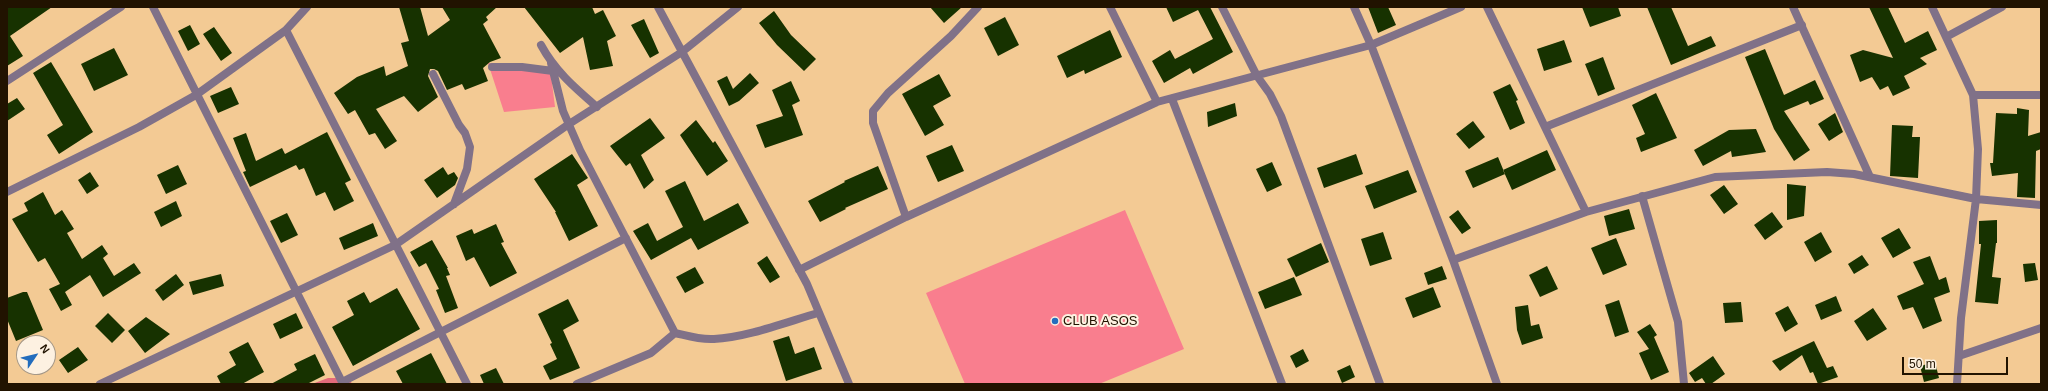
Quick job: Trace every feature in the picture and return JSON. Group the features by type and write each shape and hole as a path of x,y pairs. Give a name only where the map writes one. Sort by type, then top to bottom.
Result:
{"street":[{"path":"7,81 121,7"},
{"path":"153,7 196,95 343,383 626,238"},
{"path":"7,192 139,127 196,95 286,30 307,7"},
{"path":"658,7 799,270 849,384"},
{"path":"100,384 395,245 569,124 682,52 738,7"},
{"path":"906,217 873,123 873,111 888,93 951,36 978,7"},
{"path":"1110,7 1157,102"},
{"path":"1222,7 1257,76 1270,94 1281,116 1380,384"},
{"path":"1354,7 1371,45 1454,260 1494,383"},
{"path":"1487,7 1586,212"},
{"path":"1794,7 1870,177"},
{"path":"1932,7 1973,95 1978,149 1976,199 1961,318 1957,384"},
{"path":"1946,37 2002,7"},
{"path":"799,270 906,217 1157,102 1371,45 1457,8"},
{"path":"1545,127 1802,25"},
{"path":"286,30 467,384"},
{"path":"541,45 552,67 563,111 580,150 675,332 695,338 715,339 748,333 818,313"},
{"path":"492,67 552,67 597,107"},
{"path":"433,74 458,125 465,133 470,147 467,169 454,204"},
{"path":"1973,95 2041,95"},
{"path":"1172,99 1282,384"},
{"path":"1454,260 1586,212 1715,177 1827,172 1870,177 1976,199 2041,205"},
{"path":"1642,196 1678,322 1684,384"},
{"path":"1959,356 2041,328"},
{"path":"577,384 651,354 675,332"}],"shaded area":[{"path":"488,63 550,67 555,107 504,112"},
{"name":"CLUB ASOS","path":"1125,210 1184,349 1099,384 965,384 926,293"},
{"path":"328,378 349,378 352,384 312,384"}],"building":[{"path":"7,7 52,7 10,36 23,56 7,66"},
{"path":"399,7 420,7 428,36 450,20 442,7 497,7 486,17 488,20 483,24 501,58 490,62 483,68 488,81 465,90 462,84 447,90 438,71 430,69 428,76 438,97 418,112 404,96 376,109 397,141 385,149 375,133 369,135 355,110 348,114 334,93 357,77 384,66 386,76 408,66 401,43 409,41"},
{"path":"524,7 592,7 595,14 603,10 616,36 607,41 613,66 590,70 583,37 560,53"},
{"path":"930,7 962,7 944,23"},
{"path":"1166,7 1210,7 1233,52 1193,74 1190,68 1164,83 1152,61 1170,50 1175,59 1213,39 1198,10 1173,22"},
{"path":"1368,7 1388,7 1396,25 1378,33"},
{"path":"1582,7 1618,7 1621,16 1590,27"},
{"path":"1647,7 1671,7 1688,46 1711,36 1716,46 1671,65"},
{"path":"1869,7 1888,7 1905,43 1928,31 1937,50 1920,58 1927,64 1904,76 1910,88 1893,96 1888,86 1880,90 1872,77 1860,82 1850,55 1863,50 1893,58"},
{"path":"774,11 791,35 816,59 804,71 777,45 759,23"},
{"path":"1005,17 1019,45 998,56 984,28"},
{"path":"644,19 659,53 650,58 631,25"},
{"path":"190,25 200,44 188,51 178,31"},
{"path":"214,27 232,53 221,61 203,34"},
{"path":"1110,30 1122,57 1085,74 1084,70 1067,78 1057,56"},
{"path":"1564,40 1572,62 1544,71 1537,49"},
{"path":"114,48 128,75 94,91 81,64"},
{"path":"1765,49 1784,95 1815,80 1824,99 1810,105 1808,101 1784,111 1810,150 1794,161 1774,129 1745,57"},
{"path":"1603,57 1615,89 1598,96 1585,64"},
{"path":"51,62 93,132 59,154 47,135 63,125 33,73"},
{"path":"750,73 759,83 739,101 729,106 717,81 727,76 733,89"},
{"path":"939,74 951,96 933,106 944,125 925,136 902,94"},
{"path":"791,81 800,101 792,105 803,135 765,148 756,125 783,116 772,90"},
{"path":"1510,84 1518,100 1516,101 1525,123 1510,130 1493,92"},
{"path":"231,87 239,104 218,113 210,96"},
{"path":"1656,93 1677,138 1641,152 1636,138 1645,134 1632,105"},
{"path":"17,98 25,109 7,121 7,104"},
{"path":"1235,103 1237,116 1208,127 1207,112"},
{"path":"2017,108 2029,110 2028,136 2041,132 2041,149 2036,151 2035,198 2017,197 2018,173 1992,176 1990,163 1993,163 1996,113 2017,114"},
{"path":"1835,113 1843,132 1829,141 1818,124"},
{"path":"650,118 665,138 641,155 654,180 644,189 630,163 626,166 610,146"},
{"path":"696,120 713,143 715,141 728,161 707,176 680,135"},
{"path":"1473,121 1485,137 1469,149 1456,134"},
{"path":"1892,125 1913,126 1912,137 1920,137 1918,178 1890,176"},
{"path":"1756,129 1766,152 1732,157 1731,151 1703,166 1694,150 1729,130"},
{"path":"327,132 351,180 345,183 354,201 334,211 325,192 316,196 304,168 299,170 296,165 250,187 243,172 246,171 233,138 246,133 256,161 282,148 285,154"},
{"path":"952,145 964,171 938,182 926,156"},
{"path":"1547,150 1556,170 1512,190 1503,170"},
{"path":"572,154 588,178 577,185 598,226 569,241 556,212 534,179"},
{"path":"1356,154 1363,174 1324,188 1317,168"},
{"path":"1498,157 1505,174 1473,188 1465,171"},
{"path":"1272,162 1282,185 1267,192 1256,169"},
{"path":"178,165 187,184 166,194 157,175"},
{"path":"878,166 888,189 845,208 846,209 820,222 808,201 845,182 844,181"},
{"path":"443,167 448,175 454,172 458,178 455,185 437,198 424,180"},
{"path":"1408,170 1417,192 1374,209 1365,186"},
{"path":"90,172 99,186 87,194 78,180"},
{"path":"685,181 704,221 738,203 749,223 698,250 691,238 651,260 633,231 648,223 657,241 683,227 665,191"},
{"path":"1787,184 1806,186 1804,216 1787,220"},
{"path":"1724,185 1738,204 1724,214 1710,195"},
{"path":"43,192 55,215 62,210 74,229 67,233 82,259 102,245 108,254 103,258 114,276 134,263 141,273 103,297 90,275 65,292 72,305 61,311 49,289 60,284 45,258 38,262 12,219 28,211 24,203"},
{"path":"176,201 182,216 161,227 154,212"},
{"path":"1629,209 1635,229 1609,236 1604,216"},
{"path":"1458,210 1471,228 1462,234 1449,217"},
{"path":"1772,212 1783,227 1765,240 1754,225"},
{"path":"287,213 298,235 281,243 270,221"},
{"path":"1997,220 1997,243 1992,277 2001,278 1998,304 1975,302 1981,244 1979,244 1979,221"},
{"path":"373,223 378,236 344,250 339,238"},
{"path":"496,224 504,242 501,243 517,273 490,287 474,257 466,261 456,236 472,229 474,234"},
{"path":"1899,228 1911,248 1893,258 1881,238"},
{"path":"1383,232 1392,259 1370,266 1361,239"},
{"path":"1821,232 1832,252 1815,262 1804,242"},
{"path":"1616,238 1627,265 1603,275 1591,248"},
{"path":"432,240 448,268 450,275 446,276 458,308 445,313 436,290 439,289 426,263 419,267 410,252"},
{"path":"1321,243 1329,262 1296,277 1287,259"},
{"path":"1862,255 1869,265 1854,274 1848,264"},
{"path":"767,256 780,277 770,283 757,263"},
{"path":"1930,256 1939,280 1946,277 1950,292 1934,298 1942,321 1923,329 1913,307 1903,310 1897,296 1924,284 1913,262"},
{"path":"2035,263 2038,280 2025,282 2023,264"},
{"path":"1442,266 1447,279 1428,285 1424,273"},
{"path":"1547,266 1558,289 1540,297 1529,275"},
{"path":"695,267 704,283 685,293 676,277"},
{"path":"176,274 184,285 163,301 155,290"},
{"path":"221,274 224,286 193,295 189,282"},
{"path":"1294,277 1302,295 1265,309 1258,292"},
{"path":"1433,287 1441,307 1413,318 1405,298"},
{"path":"397,288 420,329 353,366 332,327 354,315 347,301 364,292 370,303"},
{"path":"27,292 43,330 31,335 16,335 16,341 7,319 7,298"},
{"path":"1836,296 1842,311 1821,320 1815,305"},
{"path":"568,299 579,321 563,330 580,368 550,380 543,366 557,359 550,344 552,343 538,314"},
{"path":"1619,300 1629,332 1615,337 1605,305"},
{"path":"1741,302 1743,322 1725,323 1723,303"},
{"path":"1528,305 1531,326 1539,324 1543,338 1522,345 1517,330 1515,307"},
{"path":"1788,306 1798,324 1785,332 1775,313"},
{"path":"1873,308 1887,329 1867,341 1854,321"},
{"path":"108,313 125,330 112,343 95,326"},
{"path":"296,313 303,328 280,339 273,324"},
{"path":"146,317 170,334 145,353 128,331"},
{"path":"1650,324 1657,335 1654,337 1669,372 1651,380 1639,353 1649,349 1637,332"},
{"path":"789,336 795,354 814,347 822,369 786,381 773,341"},
{"path":"1814,341 1827,368 1833,366 1838,377 1818,384 1813,372 1810,373 1802,355 1780,371 1772,361"},
{"path":"248,342 264,372 242,384 221,384 217,376 236,365 229,352"},
{"path":"78,347 88,360 68,373 59,360"},
{"path":"1303,349 1309,361 1296,368 1290,356"},
{"path":"431,353 447,384 403,384 396,371"},
{"path":"315,354 325,375 307,384 271,384 297,370 294,364"},
{"path":"1713,356 1725,374 1711,384 1706,384 1702,378 1695,382 1689,373"},
{"path":"1935,362 1939,378 1924,382 1920,366"},
{"path":"1350,365 1355,377 1342,383 1337,371"},
{"path":"496,368 504,384 484,384 480,375"}],"place":[{"name":"CLUB ASOS","path":"1055,321"}]}
